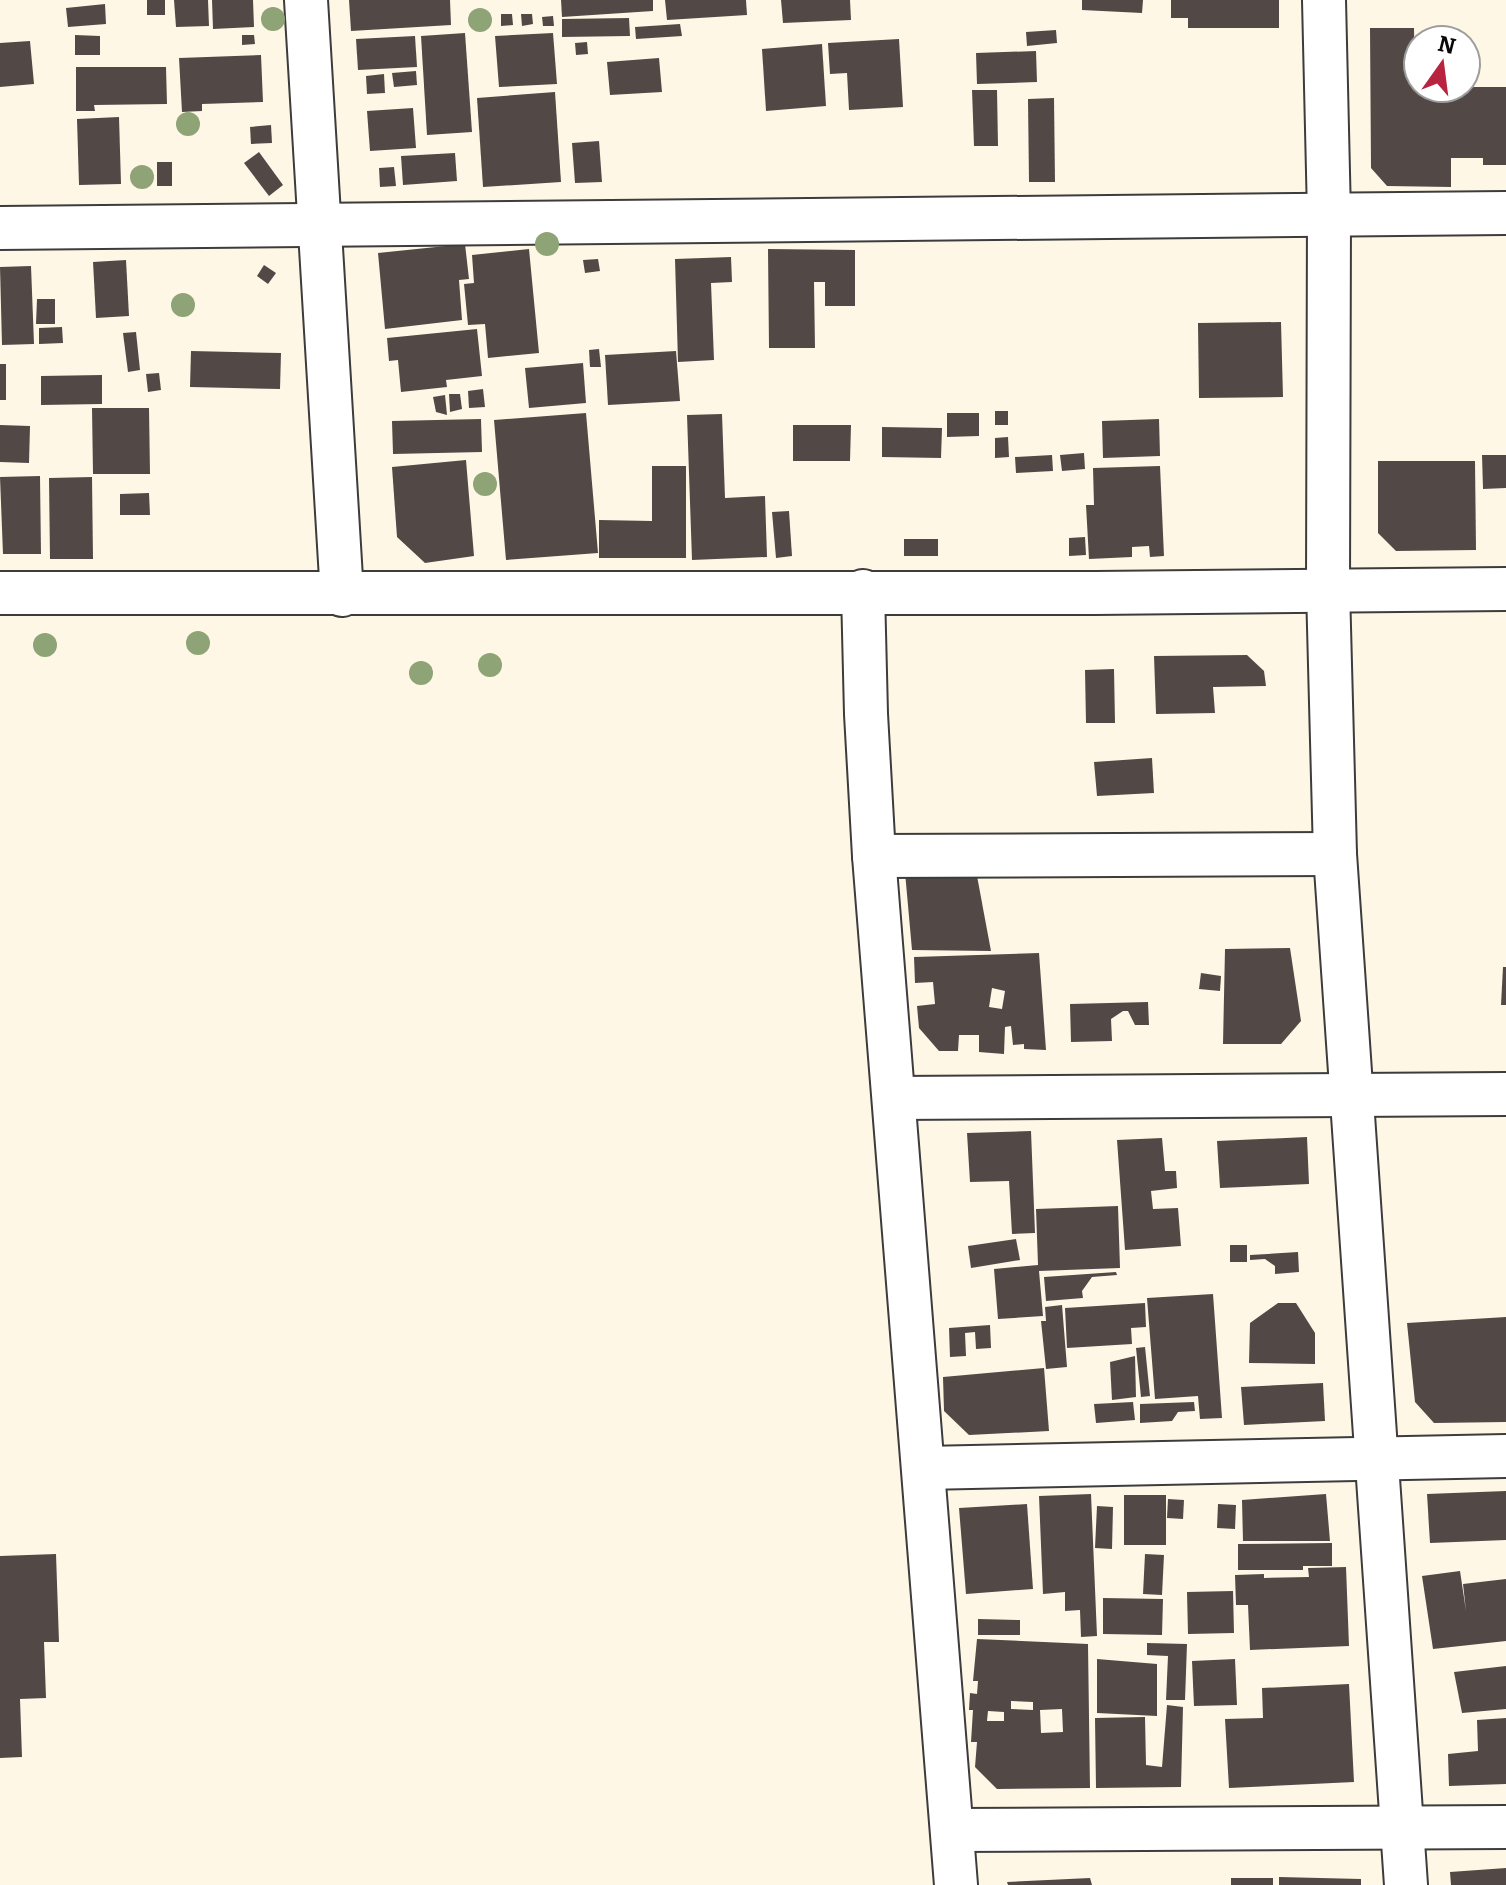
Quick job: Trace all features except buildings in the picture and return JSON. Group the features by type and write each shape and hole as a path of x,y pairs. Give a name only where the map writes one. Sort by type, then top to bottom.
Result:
{"street":[{"path":"306,0 342,595"},
{"path":"1324,0 1329,215 1328,589 1335,854 1406,1885"},
{"path":"0,228 1506,213"},
{"path":"0,593 1095,593 1506,589"},
{"path":"863,591 874,856 956,1885"},
{"path":"874,856 1335,854"},
{"path":"895,1098 1506,1094"},
{"path":"924,1468 1506,1456"},
{"path":"952,1830 1506,1827"}]}
